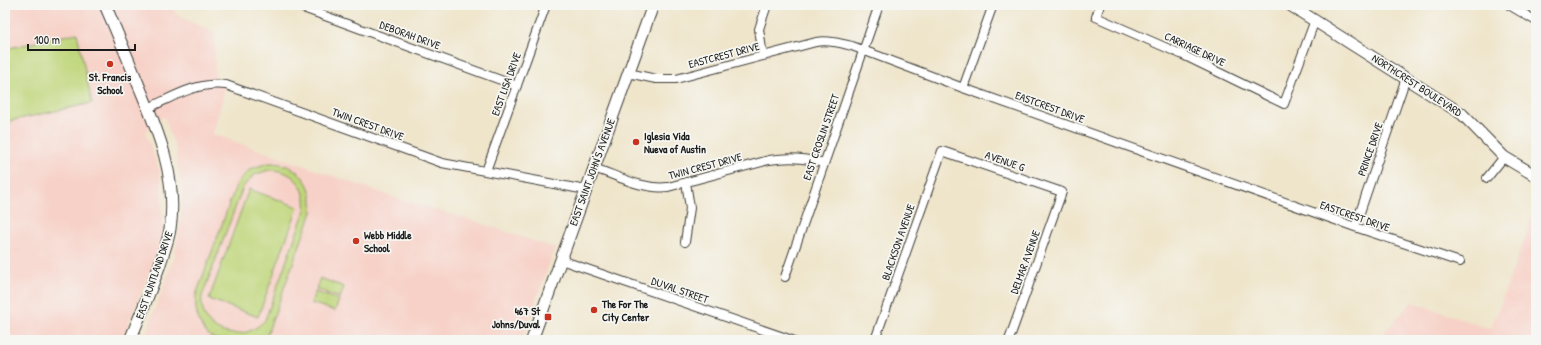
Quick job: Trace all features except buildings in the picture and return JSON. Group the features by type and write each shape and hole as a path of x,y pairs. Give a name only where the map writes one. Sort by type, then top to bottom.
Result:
{"street":[{"name":"EAST HUNTLAND DRIVE","path":"105,5 148,108 166,160 171,201 171,222 167,244 150,294 130,340"},
{"name":"DEBORAH DRIVE","path":"295,5 517,86"},
{"name":"EAST LISA DRIVE","path":"486,171 546,5"},
{"name":"EAST SAINT JOHN'S AVENUE","path":"532,340 652,5"},
{"path":"764,56 759,29 767,5"},
{"name":"EAST CROSLIN STREET","path":"785,277 879,5"},
{"path":"963,88 993,5"},
{"name":"CARRIAGE DRIVE","path":"1100,5 1096,17 1183,55 1284,104 1315,20"},
{"name":"NORTHCREST BOULEVARD","path":"1290,5 1462,114 1504,157 1536,176"},
{"path":"1509,5 1536,22"},
{"name":"EASTCREST DRIVE","path":"628,73 656,79 676,80 822,41 835,42 852,46 963,88 1355,227 1460,262"},
{"name":"PRINCE DRIVE","path":"1355,227 1406,78"},
{"name":"TWIN CREST DRIVE","path":"148,108 190,88 215,83 226,84 442,163 586,190"},
{"name":"AVENUE G","path":"942,151 1062,192"},
{"name":"BLACKSON AVENUE","path":"875,340 942,151"},
{"path":"1487,178 1504,157"},
{"name":"TWIN CREST DRIVE","path":"594,168 640,185 668,188 769,160 803,158 824,163"},
{"path":"685,242 690,208 686,182"},
{"name":"DELMAR AVENUE","path":"1009,340 1062,192"},
{"name":"DUVAL STREET","path":"561,260 792,340"}],"shaded area":[{"path":"5,5 169,5 178,16 215,33 215,83 226,85 213,134 405,201 471,220 555,248 522,340 146,340 145,336 174,258 181,218 182,194 176,157 177,152 164,116 145,132 160,172 163,219 159,248 122,340 5,340"},
{"path":"1536,208 1536,340 1377,340 1412,302 1491,329"}],"green space":[{"path":"77,33 92,103 5,122 5,49"},
{"path":"268,163 288,166 295,170 307,183 312,202 312,212 266,337 261,335 250,340 218,340 207,333 200,322 197,315 196,295 237,183 250,169","holes":["269,170 277,170 291,176 297,181 304,194 305,210 265,320 256,328 245,332 234,334 224,332 214,327 207,320 203,309 202,296 243,187 254,175"]},
{"path":"249,189 298,207 258,317 209,299"},
{"path":"320,278 344,287 340,298 316,289"},
{"path":"315,292 339,300 335,311 311,303"}],"place":[{"name":"St. Francis School","path":"110,64"},
{"name":"Iglesia Vida Nueva of Austin","path":"636,142"},
{"name":"Webb Middle School","path":"356,241"},
{"name":"The For The City Center","path":"594,310"},
{"name":"467 St Johns/Duval","path":"548,317"}]}
